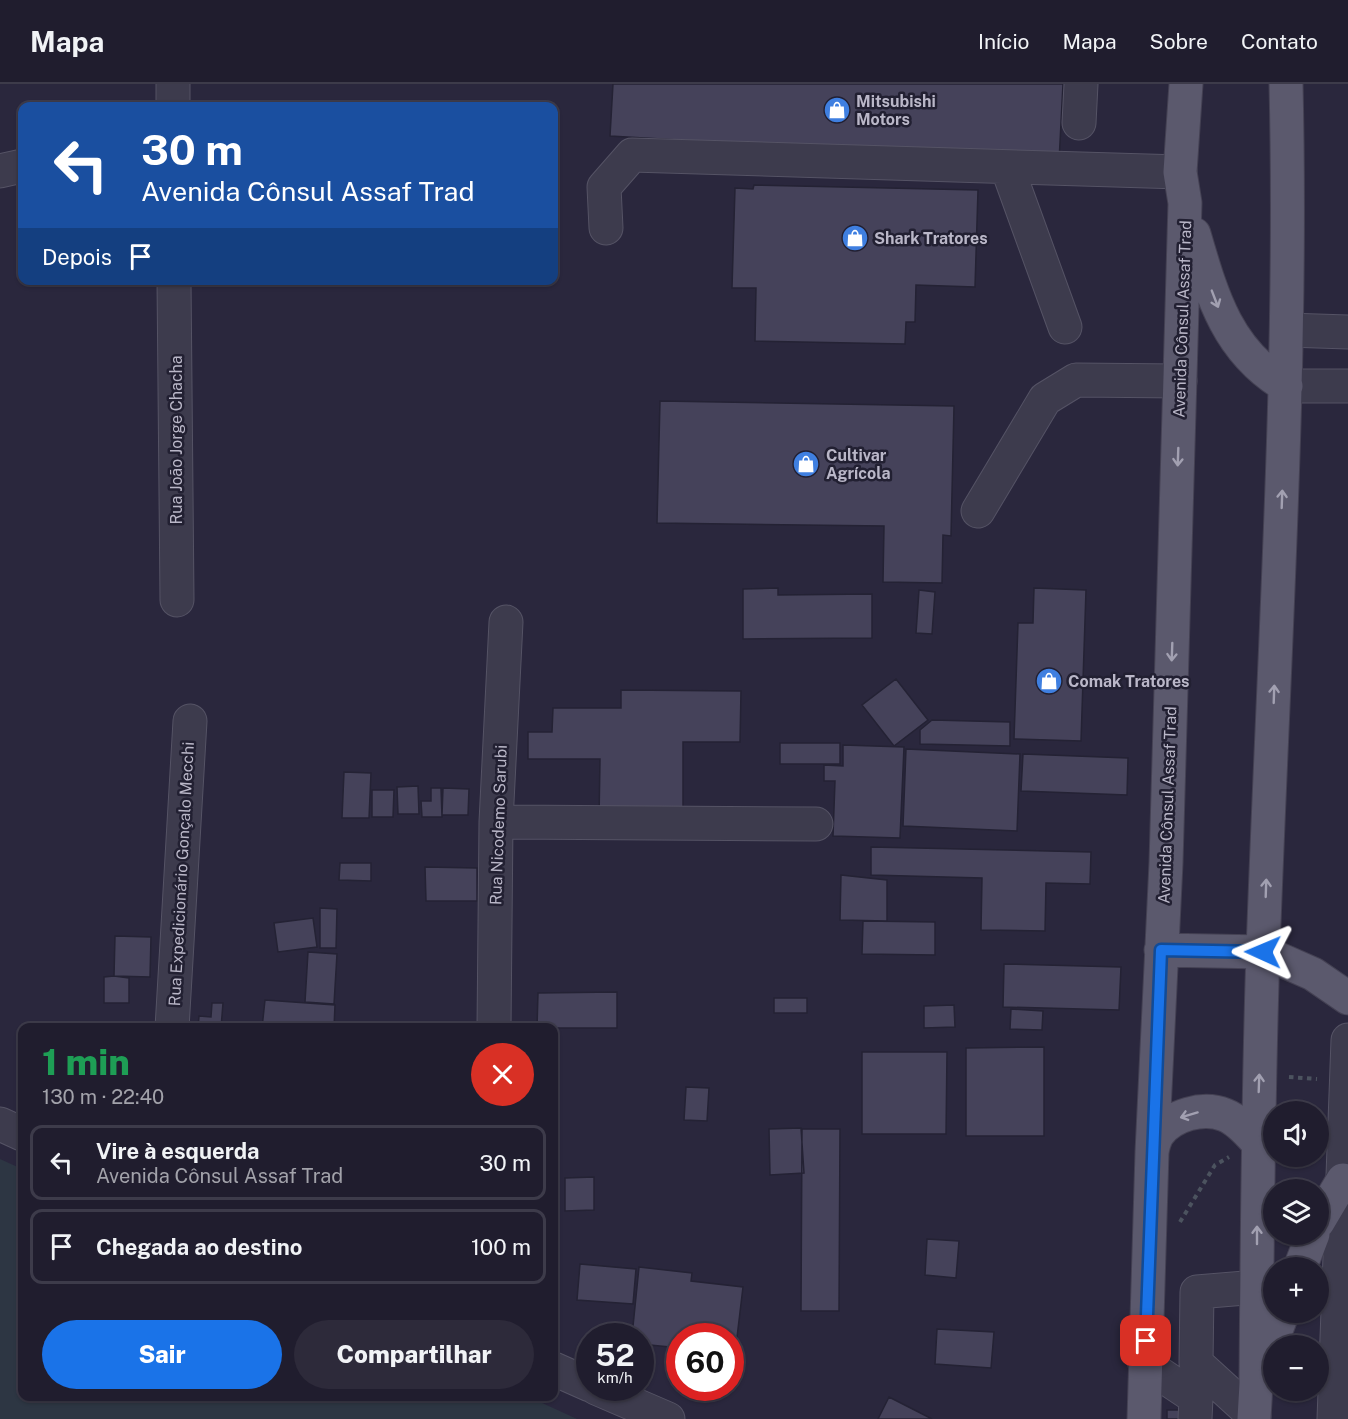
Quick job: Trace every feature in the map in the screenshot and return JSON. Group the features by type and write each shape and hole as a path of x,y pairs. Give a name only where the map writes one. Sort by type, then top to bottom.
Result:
{"main road":[{"name":"Avenida Cônsul Assaf Trad","path":"1144,1419 1152,1152 1167,851 1185,203 1180,172 1186,84"},
{"path":"1254,1418 1259,1075 1286,386 1286,84"},
{"path":"1185,203 1214,301 1232,336 1260,367 1286,386"},
{"path":"1161,950 1263,952 1313,974 1348,998"},
{"path":"1152,1152 1157,1135 1170,1123 1189,1113 1208,1111 1226,1115 1243,1127 1257,1142"},
{"path":"1329,1203 1342,1180"},
{"path":"1256,1383 1279,1323"}],"street":[{"path":"173,84 173,102"},
{"path":"1079,123 1081,84"},
{"path":"606,228 604,187 632,155 1180,172"},
{"path":"0,171 18,167"},
{"path":"1007,167 1065,327"},
{"name":"Rua João Jorge Chacha","path":"174,285 177,600"},
{"path":"1287,330 1348,332"},
{"path":"978,511 1045,399 1076,380 1180,381"},
{"path":"1286,386 1348,386"},
{"name":"Rua Nicodemo Sarubi","path":"494,1023 496,822 506,622"},
{"name":"Rua Expedicionário Gonçalo Mecchi","path":"172,1023 190,721"},
{"path":"496,822 816,824"},
{"path":"1334,1419 1348,1040"},
{"path":"0,1124 18,1132"},
{"path":"1192,1401 1196,1363 1197,1292 1257,1287"},
{"path":"1145,1364 1192,1401 1254,1418"},
{"path":"558,1371 576,1379"},
{"path":"626,1401 668,1419"}],"path":[{"path":"1259,1075 1346,1082"}],"shaded area":[{"path":"0,1159 18,1167 18,1401 538,1401 577,1419 0,1419"}],"building":[{"name":"Mitsubishi Motors","path":"613,84 1063,84 1059,162 610,136"},
{"name":"Shark Tratores","path":"754,185 978,190 975,287 916,285 915,322 906,322 905,344 755,341 756,288 732,288 735,188 753,189"},
{"name":"Cultivar Agrícola","path":"660,401 954,406 951,536 943,535 942,583 883,582 884,526 657,523"},
{"path":"778,588 778,595 872,594 872,638 743,639 743,589"},
{"name":"Comak Tratores","path":"1034,588 1086,590 1081,741 1014,739 1018,623 1033,623"},
{"path":"919,590 935,592 932,634 916,633"},
{"path":"896,679 928,720 894,746 862,705"},
{"path":"621,690 741,691 740,742 683,742 683,819 599,819 600,759 528,759 528,732 552,732 553,708 621,708"},
{"path":"932,720 1010,722 1010,746 920,744 920,730"},
{"path":"780,743 840,743 840,764 780,764"},
{"path":"843,745 904,747 900,838 833,836 835,781 824,781 824,765 843,766"},
{"path":"906,749 1020,754 1017,831 903,826"},
{"path":"1023,754 1128,758 1127,795 1021,791"},
{"path":"344,772 371,773 369,818 342,818"},
{"path":"418,786 419,814 398,814 397,787"},
{"path":"431,788 441,788 442,817 422,817 421,801 431,801"},
{"path":"443,788 469,789 468,815 442,815"},
{"path":"372,790 394,790 393,817 372,817"},
{"path":"871,847 1091,852 1090,884 1046,883 1045,931 981,930 982,878 871,875"},
{"path":"340,863 371,863 371,881 339,880"},
{"path":"425,867 477,868 477,901 426,901"},
{"path":"841,875 887,880 887,921 840,920"},
{"path":"320,908 337,909 336,948 320,948"},
{"path":"313,918 317,947 278,952 274,923"},
{"path":"863,921 935,922 935,955 862,954"},
{"path":"115,936 151,937 150,977 114,976"},
{"path":"308,952 337,954 334,1004 305,1002"},
{"path":"1004,964 1121,967 1119,1010 1003,1007"},
{"path":"104,977 129,978 129,1003 104,1003"},
{"path":"617,992 617,1028 558,1028 558,1023 537,1023 538,993"},
{"path":"774,998 807,998 807,1013 774,1013"},
{"path":"265,1000 335,1005 334,1023 263,1023"},
{"path":"212,1003 223,1003 221,1023 198,1023 199,1016 211,1017"},
{"path":"954,1005 955,1027 924,1028 924,1006"},
{"path":"1011,1009 1043,1011 1042,1030 1010,1029"},
{"path":"1044,1047 1044,1136 966,1136 966,1048"},
{"path":"862,1052 947,1052 946,1134 862,1134"},
{"path":"686,1087 709,1088 707,1121 684,1120"},
{"path":"801,1128 804,1173 770,1175 769,1129"},
{"path":"802,1129 840,1129 839,1311 801,1311"},
{"path":"594,1177 594,1210 565,1211 565,1178"},
{"path":"927,1239 959,1241 956,1278 925,1275"},
{"path":"580,1264 636,1269 633,1304 577,1300"},
{"path":"639,1267 692,1273 691,1281 743,1287 739,1323 666,1323 666,1347 654,1345 654,1323 633,1323"},
{"path":"937,1329 994,1332 991,1368 935,1364"},
{"path":"889,1397 932,1419 878,1419"},
{"path":"1167,1410 1196,1410 1196,1419 1167,1419"}],"place":[{"name":"Mitsubishi Motors","path":"837,110"},
{"name":"Shark Tratores","path":"855,238"},
{"name":"Cultivar Agrícola","path":"806,464"},
{"name":"Comak Tratores","path":"1049,681"}],"route":[{"path":"1146,1341 1161,950 1263,952"}]}
